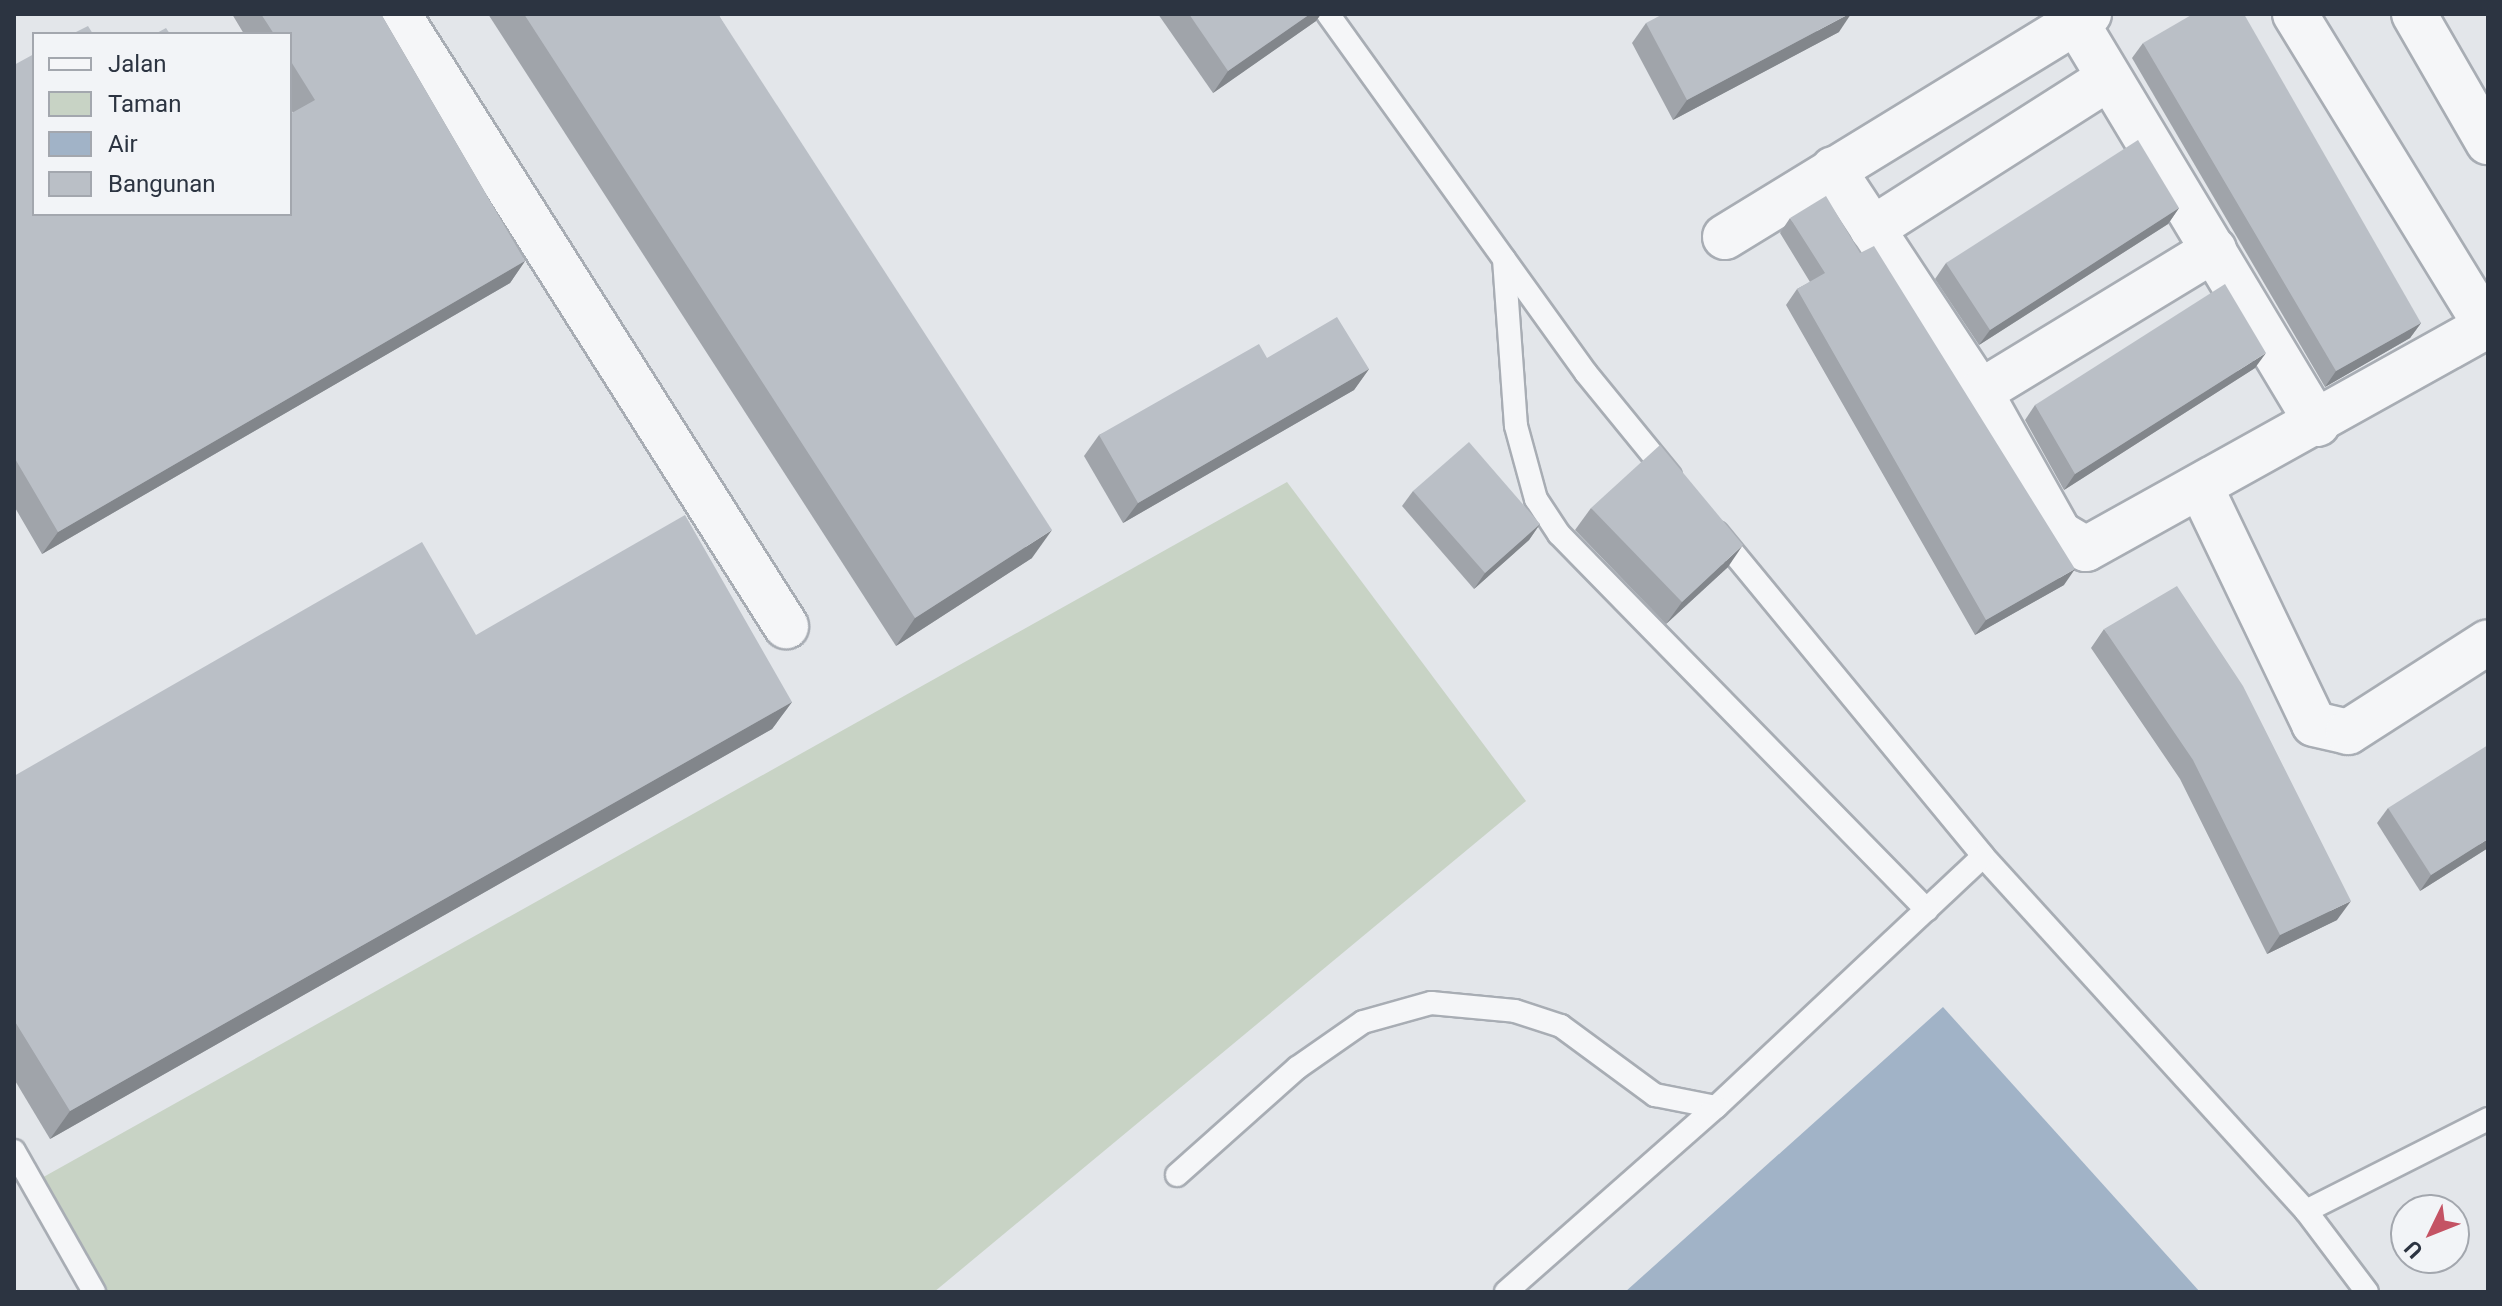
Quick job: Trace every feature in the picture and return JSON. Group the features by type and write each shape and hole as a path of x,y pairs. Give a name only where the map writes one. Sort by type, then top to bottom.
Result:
{"street":[{"path":"398,14 786,626"},
{"path":"1833,169 1980,392 2071,544 2086,549 2202,490 2487,326 2295,14"},
{"path":"2414,14 2488,142"},
{"path":"1725,237 2083,18 2109,78 2318,424"},
{"path":"1872,229 2109,78"},
{"path":"1980,392 2214,250"},
{"path":"2202,490 2314,724 2348,732 2488,642"}],"lane":[{"path":"1328,14 1504,258 1685,494"},
{"path":"1504,258 1516,426 1536,499 1559,534 1927,910"},
{"path":"1705,518 1983,856 2306,1211 2367,1292"},
{"path":"1506,1292 1716,1107 1983,856"},
{"path":"1177,1175 1297,1068 1363,1022 1431,1003 1515,1011 1561,1026 1655,1095 1716,1107"},
{"path":"2306,1211 2488,1119"},
{"path":"14,1151 94,1292"}],"green space":[{"path":"1287,482 1526,801 934,1292 82,1292 22,1189"}],"water":[{"path":"1943,1007 2200,1292 1625,1292"}],"building":[{"path":"261,14 381,14 525,261 58,532 14,457 14,65 32,55 32,216 292,216 292,113 315,100 292,63 292,32 273,32"},
{"path":"524,14 718,14 1052,530 915,618"},
{"path":"1189,14 1310,14 1228,71"},
{"path":"1663,14 1849,14 1687,100 1646,23"},
{"path":"2193,14 2244,14 2421,323 2336,371 2143,43"},
{"path":"88,26 92,32 76,32"},
{"path":"2138,140 2179,208 1990,330 1946,263"},
{"path":"1826,196 1860,253 1874,246 2075,569 1986,620 1797,289 1825,273 1790,218"},
{"path":"2225,284 2266,353 2075,474 2035,405"},
{"path":"1337,317 1369,369 1138,503 1099,435 1259,344 1267,358"},
{"path":"1469,442 1540,524 1485,573 1413,491"},
{"path":"1660,445 1743,545 1682,602 1591,508"},
{"path":"685,515 792,702 70,1111 14,1020 14,776 422,542 476,635"},
{"path":"2177,586 2243,686 2351,901 2280,935 2193,760 2104,629"},
{"path":"2488,745 2488,839 2431,875 2388,808"}]}
